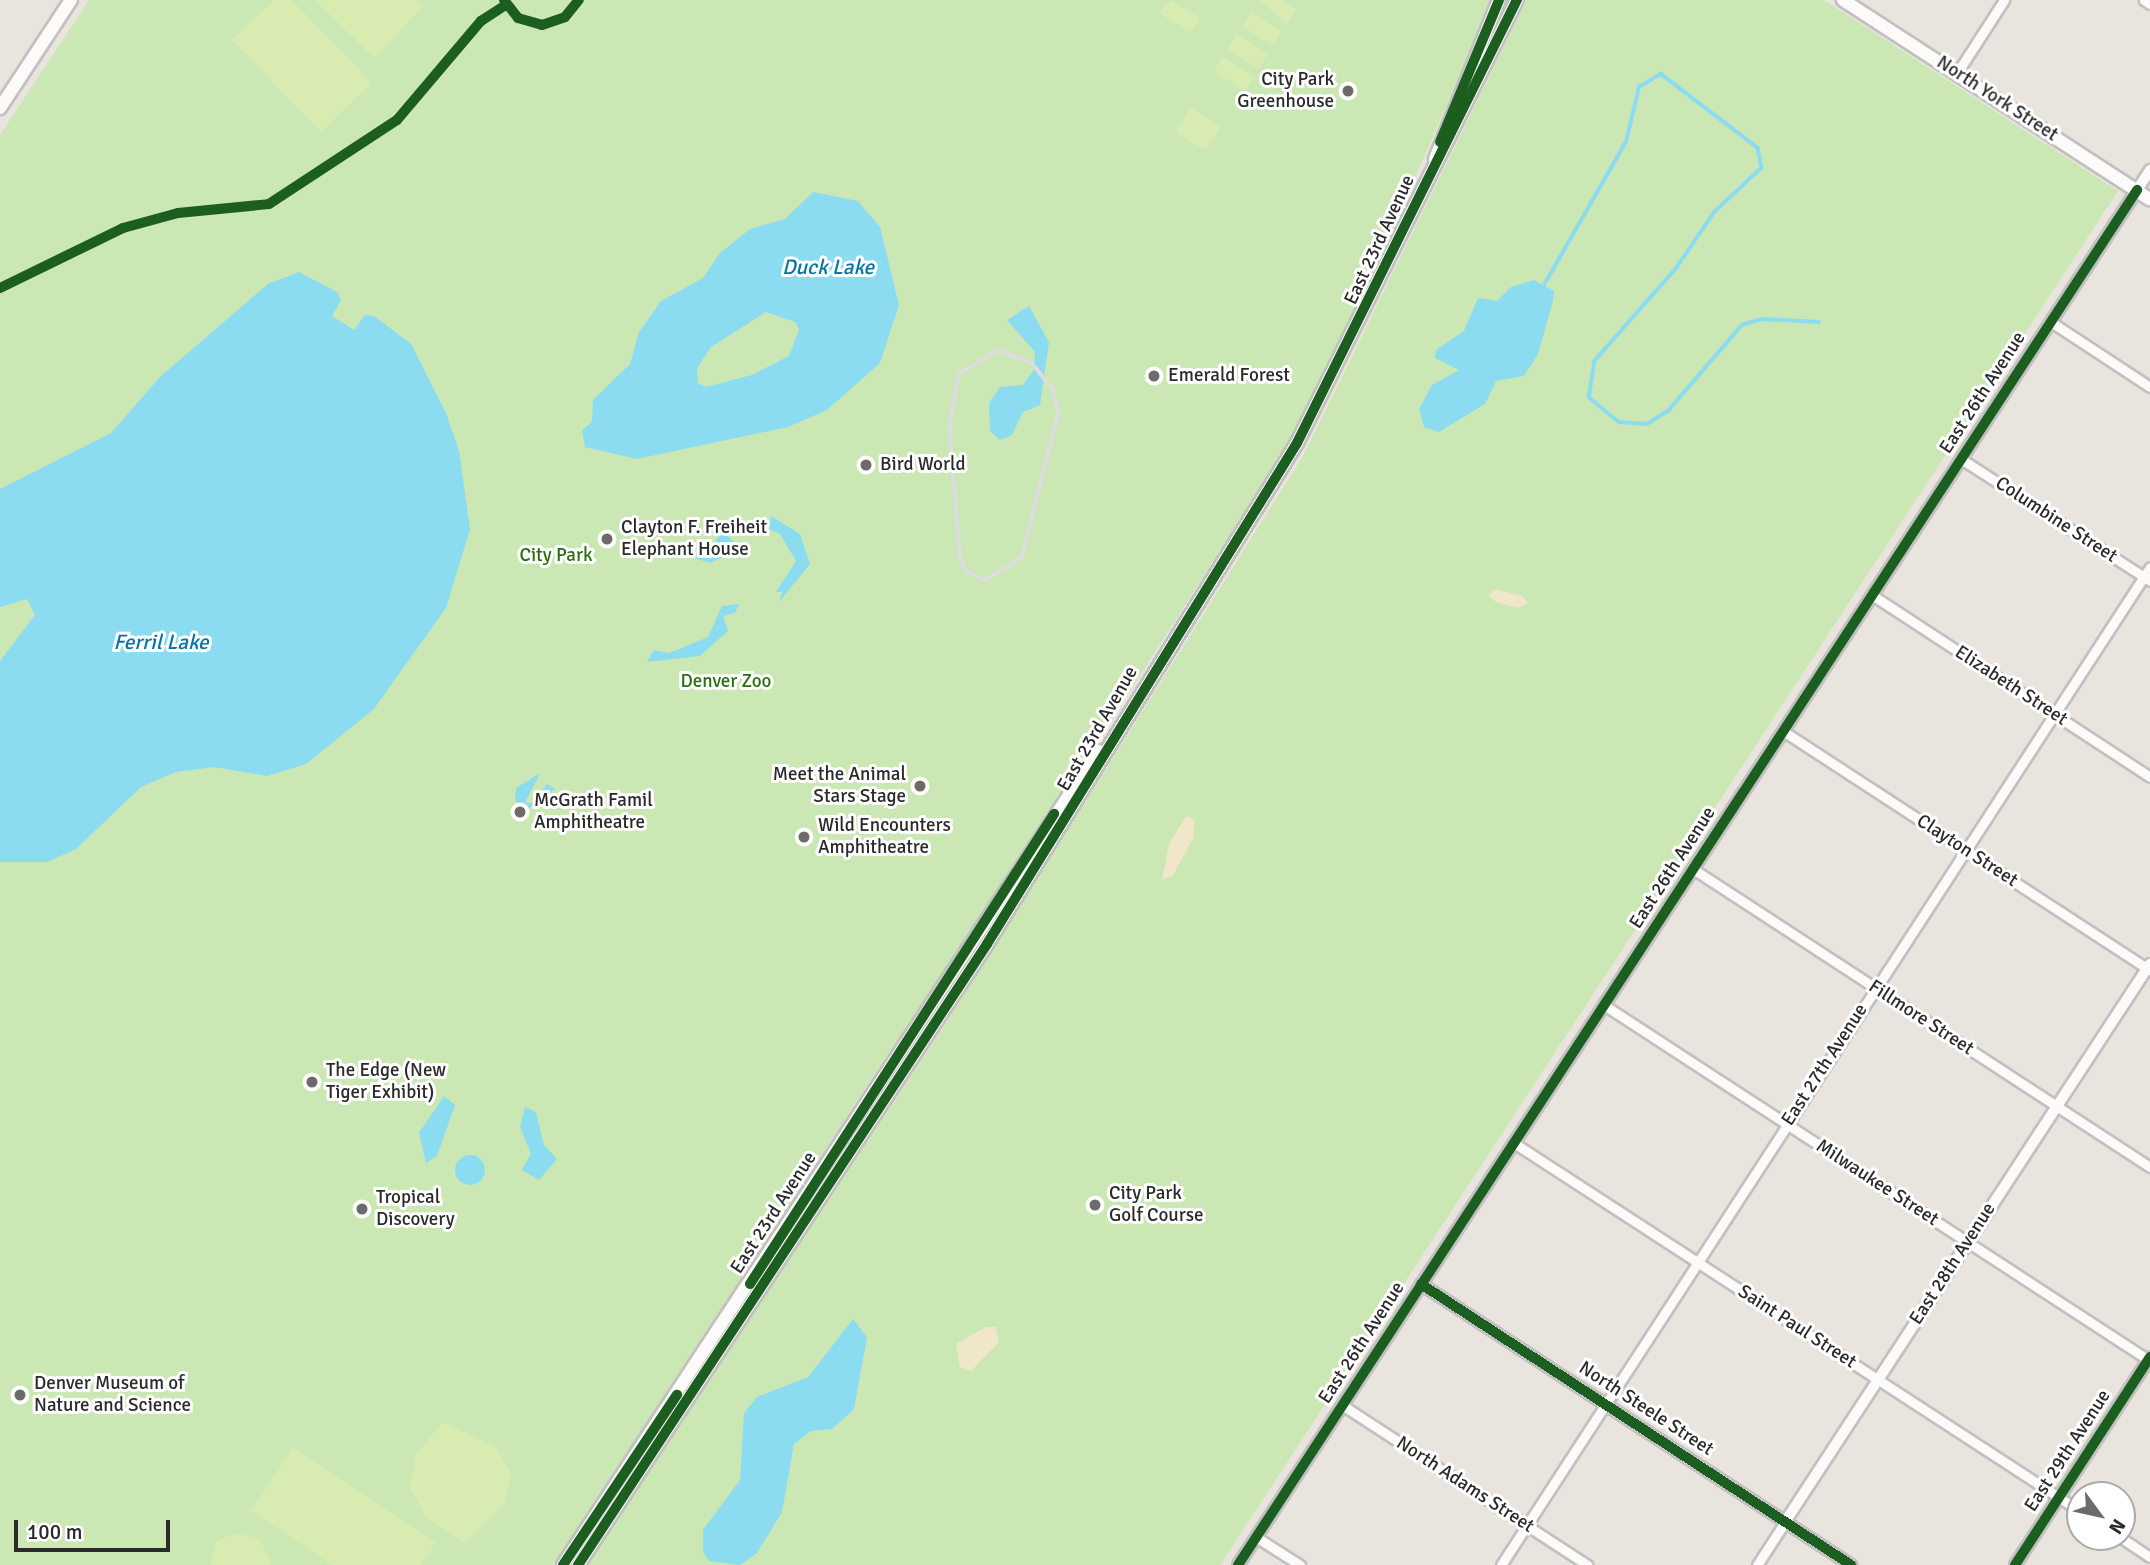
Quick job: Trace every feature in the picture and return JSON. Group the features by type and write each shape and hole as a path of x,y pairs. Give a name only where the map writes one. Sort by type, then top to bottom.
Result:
{"main road":[{"name":"East 23rd Avenue","path":"1431,173 1499,0"},
{"name":"East 23rd Avenue","path":"578,1565 987,944 1135,699 1311,420 1517,0"},
{"name":"North York Street","path":"1843,0 2150,199"},
{"path":"0,108 67,1"},
{"name":"East 23rd Avenue","path":"563,1565 1135,699"}],"street":[{"path":"1956,72 2004,0"},
{"path":"2144,0 2150,4"},
{"name":"East 26th Avenue","path":"1238,1565 2150,170"},
{"path":"2051,322 2150,387"},
{"name":"Columbine Street","path":"1961,459 2147,579"},
{"name":"East 27th Avenue","path":"1501,1565 2054,714 2147,579 2150,567"},
{"name":"Elizabeth Street","path":"1872,595 2150,777"},
{"name":"Clayton Street","path":"1783,731 2149,967"},
{"name":"Fillmore Street","path":"1693,869 2150,1167"},
{"name":"East 28th Avenue","path":"1757,1565 2149,967"},
{"name":"Milwaukee Street","path":"1604,1005 2149,1359"},
{"name":"Saint Paul Street","path":"1514,1143 2066,1502"},
{"name":"North Steele Street","path":"1422,1284 1852,1565"},
{"name":"East 29th Avenue","path":"2015,1565 2149,1359"},
{"name":"North Adams Street","path":"1342,1405 1587,1565"},
{"path":"1256,1537 1300,1565"}],"green space":[{"name":"City Park","path":"89,0 1492,0 1363,298 1282,454 970,941 882,1062 554,1565 0,1565 0,135"},
{"path":"274,0 292,0 372,83 321,132 232,40"},
{"path":"315,0 416,0 423,7 374,58"},
{"path":"1171,0 1200,18 1190,33 1159,13"},
{"path":"1259,0 1282,0 1296,9 1287,24"},
{"name":"City Park Golf Course","path":"1527,0 1824,0 2118,191 1220,1565 586,1565 944,1027 1303,456"},
{"path":"1251,12 1282,31 1273,46 1242,26"},
{"path":"1237,34 1268,54 1259,69 1228,49"},
{"path":"1223,57 1254,76 1245,91 1214,71"},
{"path":"1191,108 1221,127 1206,151 1176,132"},
{"path":"443,1422 496,1447 511,1473 505,1502 465,1544 426,1517 410,1488 416,1455"},
{"path":"293,1448 436,1542 421,1565 332,1565 251,1511"},
{"path":"237,1533 260,1539 272,1565 210,1565 216,1541"}],"sand":[{"path":"1494,589 1522,596 1528,603 1518,608 1496,602 1489,596"},
{"path":"1186,816 1195,820 1193,839 1173,875 1162,880 1169,844"},
{"path":"986,1327 996,1327 999,1342 971,1371 960,1367 956,1344"}],"water":[{"name":"Duck Lake","path":"813,192 858,201 880,227 899,305 880,363 827,410 788,427 637,459 585,447 582,430 592,422 593,400 630,364 639,332 661,301 703,278 720,253 750,229 785,219","holes":["766,312 795,322 799,330 789,356 752,375 706,387 698,383 697,368 711,347"]},
{"name":"Ferril Lake","path":"299,272 337,292 341,300 332,316 354,330 365,315 374,316 411,344 446,413 459,451 470,529 446,608 374,709 306,764 267,776 214,767 176,772 141,787 76,849 47,862 0,862 0,661 35,615 27,599 0,607 0,489 111,433 160,377 268,284"},
{"path":"1534,280 1554,291 1553,301 1538,354 1524,376 1496,381 1485,404 1439,432 1424,427 1419,409 1432,385 1459,370 1435,358 1436,350 1464,331 1478,298 1497,301 1511,287"},
{"path":"1029,306 1049,342 1040,405 1023,412 1012,435 1000,440 990,431 989,403 1000,387 1023,385 1034,369 1035,352 1007,320"},
{"path":"771,516 800,534 810,564 779,602 782,592 776,592 796,561 780,534 769,529"},
{"path":"723,531 735,543 725,556 710,563 694,558 701,545 711,547"},
{"path":"739,604 735,613 723,616 728,631 700,656 647,662 654,650 669,653 708,637 722,606"},
{"path":"540,773 525,803 532,803 547,784 555,789 526,811 515,800 516,788"},
{"path":"444,1096 455,1105 437,1156 426,1163 419,1133"},
{"path":"525,1107 536,1112 544,1145 557,1159 539,1180 522,1170 531,1154 520,1127"},
{"path":"470,1155 476,1156 484,1164 484,1176 476,1184 470,1185 464,1184 456,1176 455,1170 456,1164 464,1156"},
{"path":"853,1319 867,1337 854,1409 832,1429 811,1431 794,1444 782,1512 757,1553 740,1565 709,1561 703,1552 703,1530 740,1480 744,1413 757,1397 808,1377"}],"waterway":[{"path":"1544,285 1626,142 1639,87 1661,74 1758,148 1762,168 1715,212 1676,269 1595,361 1589,397 1619,422 1647,424 1668,411 1742,325 1762,319 1819,322"}],"railway":[{"path":"998,350 1032,363 1053,389 1059,413 1022,558 985,581 966,572 960,559 949,426 959,374 998,350"}],"cycle path":[{"path":"504,0 518,18 542,25 565,17 579,0"},
{"path":"1440,142 1499,0"},
{"path":"578,1565 987,944 1297,443 1517,0"},
{"path":"0,288 123,228 178,213 269,204 397,120 481,21 506,5"},
{"path":"1238,1565 2137,190"},
{"path":"750,1284 1054,814"},
{"path":"1421,1284 1851,1565"},
{"path":"2015,1565 2150,1357"},
{"path":"563,1565 677,1395"}],"place":[{"name":"City Park Greenhouse","path":"1348,91"},
{"name":"Emerald Forest","path":"1154,376"},
{"name":"Bird World","path":"866,465"},
{"name":"Clayton F. Freiheit Elephant House","path":"607,539"},
{"name":"Meet the Animal Stars Stage","path":"920,786"},
{"name":"McGrath Famil Amphitheatre","path":"520,812"},
{"name":"Wild Encounters Amphitheatre","path":"804,837"},
{"name":"The Edge (New Tiger Exhibit)","path":"312,1082"},
{"name":"City Park Golf Course","path":"1095,1205"},
{"name":"Tropical Discovery","path":"362,1209"},
{"name":"Denver Museum of Nature and Science","path":"20,1395"}],"park label":[{"name":"Denver Zoo","path":"726,682"}]}
